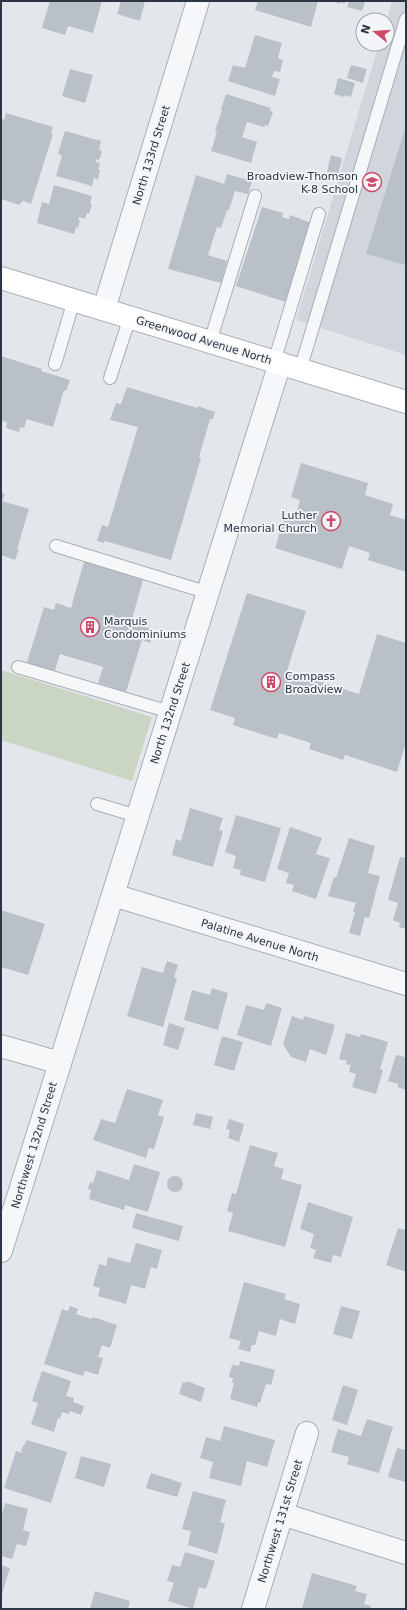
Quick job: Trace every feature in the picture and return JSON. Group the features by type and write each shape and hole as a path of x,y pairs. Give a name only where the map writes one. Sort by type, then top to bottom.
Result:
{"main road":[{"name":"Greenwood Avenue North","path":"1,278 406,402"}],"street":[{"name":"North 133rd Street","path":"104,309 198,1"},
{"name":"North 132nd Street","path":"60,1063 114,895 170,712 284,365"},
{"name":"Palatine Avenue North","path":"114,895 406,984"},
{"path":"1,1046 60,1063"},
{"name":"Northwest 132nd Street","path":"1,1251 60,1063"},
{"name":"Northwest 131st Street","path":"254,1609 307,1433"},
{"path":"282,1514 406,1553"}],"lane":[{"path":"284,365 406,19"},
{"path":"210,342 255,196"},
{"path":"284,365 319,214"},
{"path":"54,364 74,300"},
{"path":"110,378 130,317"},
{"path":"56,546 209,593"},
{"path":"18,667 170,712"},
{"path":"97,804 137,816"}],"shaded area":[{"name":"Broadview-Thomson K-8 School","path":"392,1 406,1 406,355 296,320 377,52 395,52 395,12 389,12"}],"green space":[{"path":"1,670 152,717 132,781 1,740"}],"building":[{"path":"50,1 102,1 93,33 68,26 65,35 42,28"},
{"path":"121,1 145,1 140,21 117,14"},
{"path":"258,1 318,1 311,27 255,10"},
{"path":"331,1 345,1 345,4 340,2 340,4"},
{"path":"349,1 365,1 362,11 347,7"},
{"path":"255,35 282,43 278,58 283,60 280,72 274,71 272,77 280,79 275,96 228,81 233,65 245,68"},
{"path":"351,65 367,69 363,83 347,78"},
{"path":"70,69 93,75 85,103 62,96"},
{"path":"338,78 355,83 351,97 345,95 344,97 334,94"},
{"path":"226,94 271,108 270,111 273,112 268,126 265,125 264,127 247,122 242,137 257,142 251,163 211,151 217,132 215,131"},
{"path":"6,113 53,127 51,133 53,134 31,204 23,201 19,205 1,199 1,121 2,119 4,120"},
{"path":"406,126 406,265 366,254"},
{"path":"65,131 101,141 99,150 102,151 99,160 96,159 96,162 100,163 98,169 100,170 98,180 94,178 92,186 56,176 62,155 58,154"},
{"path":"331,155 342,158 338,175 327,172"},
{"path":"227,174 252,181 248,194 235,191 221,228 217,227 208,255 227,261 221,283 168,269 196,175 224,184"},
{"path":"54,185 92,196 90,204 92,205 89,214 87,213 85,219 79,217 78,220 80,220 78,228 76,227 74,234 37,223 42,202 49,204"},
{"path":"262,207 283,213 282,217 289,219 290,215 314,224 289,303 236,286"},
{"path":"1,356 70,380 66,391 64,390 53,427 27,419 24,428 20,427 19,432 6,428 7,422 1,421"},
{"path":"127,387 215,412 213,419 210,419 199,457 201,458 171,560 105,541 104,543 97,541 102,525 108,527 138,427 110,420 116,403 121,404"},
{"path":"301,463 368,483 365,495 393,504 390,515 406,520 406,572 368,560 370,553 349,546 342,569 275,548 284,519 294,522 300,500 291,497"},
{"path":"1,493 5,494 2,501 29,509 15,560 1,555"},
{"name":"Marquis Condominiums","path":"85,558 144,576 131,623 154,630 150,643 142,640 126,692 98,683 103,667 60,654 54,673 27,662 44,607 54,610 56,603 71,608"},
{"name":"Compass Broadview","path":"247,593 306,611 287,671 359,694 377,634 406,643 406,743 397,772 345,755 343,760 309,749 311,743 279,733 277,739 233,725 235,718 210,710"},
{"path":"190,808 223,818 219,830 223,831 213,867 172,855 176,839 181,841"},
{"path":"236,815 281,828 265,882 240,875 241,870 233,868 236,856 225,852"},
{"path":"290,827 322,838 316,854 330,858 316,899 292,891 294,885 286,883 289,873 277,869"},
{"path":"349,838 375,846 368,873 380,876 369,918 365,917 360,936 349,933 356,903 328,896 334,877 336,878"},
{"path":"400,857 406,858 406,929 399,927 400,923 393,920 398,903 388,900"},
{"path":"1,910 45,924 28,975 1,967"},
{"path":"167,961 178,965 174,977 177,978 163,1027 127,1016 142,967 163,973"},
{"path":"212,988 228,993 218,1030 184,1020 192,990 210,995"},
{"path":"266,1003 282,1008 271,1046 237,1035 246,1005 264,1010"},
{"path":"292,1016 303,1020 304,1016 335,1025 326,1055 310,1049 306,1062 291,1057 283,1044"},
{"path":"169,1023 185,1028 178,1050 163,1045"},
{"path":"346,1033 360,1037 361,1034 388,1042 380,1069 383,1070 376,1094 352,1087 356,1074 349,1072 351,1065 346,1064 347,1061 339,1059"},
{"path":"222,1036 243,1042 234,1071 214,1065"},
{"path":"396,1055 406,1057 406,1090 398,1087 398,1084 388,1081"},
{"path":"127,1089 163,1100 158,1115 164,1117 154,1149 149,1148 146,1158 93,1140 101,1119 115,1123"},
{"path":"196,1113 213,1117 210,1129 193,1125"},
{"path":"229,1119 244,1124 239,1142 228,1138 230,1130 226,1129"},
{"path":"250,1145 278,1153 274,1166 284,1169 281,1179 302,1185 285,1247 228,1231 233,1213 227,1211 232,1193 236,1194"},
{"path":"134,1164 160,1172 148,1212 125,1205 124,1210 89,1199 91,1190 88,1189 90,1182 93,1183 97,1170 129,1180"},
{"path":"172,1176 178,1176 183,1181 181,1190 178,1192 172,1192 167,1187 167,1181"},
{"path":"308,1202 353,1217 341,1257 333,1255 331,1263 313,1258 316,1250 310,1248 314,1234 300,1229"},
{"path":"136,1213 183,1226 179,1241 132,1228"},
{"path":"398,1228 406,1230 406,1272 386,1265"},
{"path":"136,1243 162,1250 157,1269 151,1267 145,1289 131,1285 126,1304 98,1296 100,1288 93,1286 99,1264 106,1266 108,1257 130,1263"},
{"path":"244,1282 286,1294 284,1299 300,1304 295,1324 280,1319 276,1336 259,1331 255,1345 252,1345 250,1352 238,1349 241,1341 229,1338"},
{"path":"70,1306 78,1309 76,1314 92,1319 93,1317 117,1325 110,1348 102,1345 98,1357 103,1358 98,1375 85,1371 83,1376 44,1364 62,1309 68,1311"},
{"path":"341,1306 360,1311 352,1339 333,1334"},
{"path":"240,1361 275,1370 271,1385 266,1384 260,1403 258,1402 257,1407 230,1399 234,1383 232,1382 233,1378 229,1377 232,1365 239,1366"},
{"path":"42,1371 71,1381 66,1396 74,1398 73,1402 84,1406 81,1415 70,1411 69,1414 62,1412 60,1419 58,1418 54,1432 31,1424 38,1403 32,1401"},
{"path":"187,1381 205,1388 201,1402 179,1394 183,1382 187,1383"},
{"path":"343,1385 358,1390 347,1425 332,1420"},
{"path":"367,1419 393,1427 379,1473 347,1464 349,1457 331,1452 338,1429 361,1436"},
{"path":"224,1426 275,1440 267,1467 247,1461 241,1486 209,1478 213,1462 200,1458 206,1437 220,1441"},
{"path":"27,1440 67,1452 51,1503 4,1488 16,1451 23,1453 21,1450"},
{"path":"397,1448 406,1450 406,1482 388,1477"},
{"path":"81,1456 111,1464 104,1487 75,1478"},
{"path":"151,1473 182,1483 177,1497 146,1488"},
{"path":"193,1491 226,1500 220,1522 225,1524 217,1554 188,1545 191,1531 182,1529"},
{"path":"5,1503 28,1509 23,1530 30,1532 26,1546 17,1544 12,1559 1,1556 1,1518"},
{"path":"185,1552 215,1561 206,1589 199,1587 193,1609 168,1601 174,1583 167,1581 172,1565 180,1567"},
{"path":"1,1565 10,1568 1,1597"},
{"path":"312,1573 357,1586 355,1591 367,1594 364,1604 371,1606 370,1609 302,1608"},
{"path":"95,1591 130,1601 128,1609 90,1609"}],"place":[{"name":"Broadview-Thomson K-8 School","path":"372,182"},
{"name":"Luther Memorial Church","path":"331,521"},
{"name":"Marquis Condominiums","path":"90,627"},
{"name":"Compass Broadview","path":"271,682"}]}
